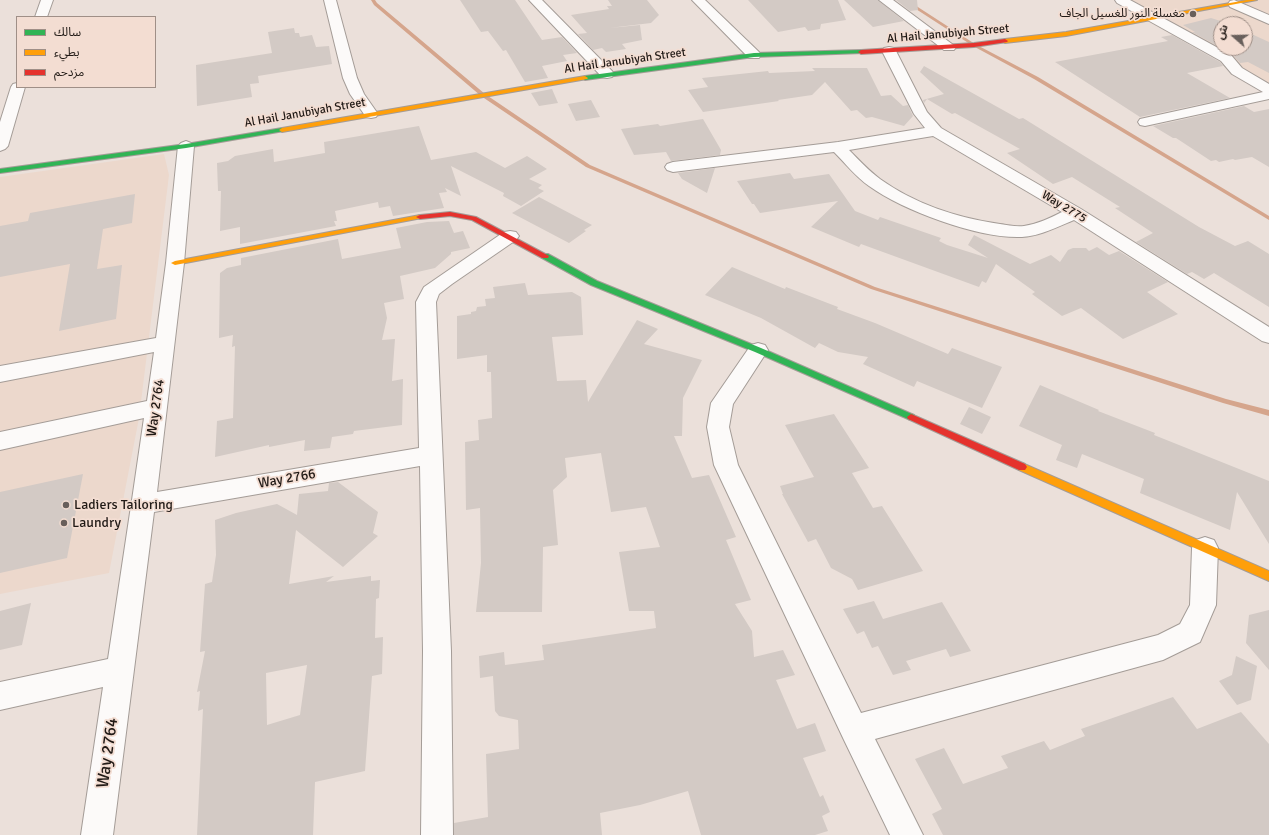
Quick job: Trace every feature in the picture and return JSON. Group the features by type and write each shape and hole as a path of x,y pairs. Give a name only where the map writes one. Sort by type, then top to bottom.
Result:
{"street":[{"path":"42,16 47,0"},
{"path":"330,0 350,78 358,94 372,114"},
{"path":"535,0 607,74"},
{"path":"698,0 754,55"},
{"path":"885,0 949,47"},
{"path":"1121,0 1226,58 1237,71 1269,90"},
{"name":"Al Hail Janubiyah Street","path":"0,171 186,146 607,74 754,55 889,51 949,47 1066,34 1254,0"},
{"path":"1234,4 1269,20"},
{"name":"Way 2775","path":"889,51 921,114 936,131 975,156 1075,213 1269,336"},
{"path":"0,146 18,88"},
{"path":"1145,122 1269,95"},
{"path":"673,168 838,147 936,131"},
{"name":"Way 2764","path":"97,835 142,504 157,407 175,263 186,146"},
{"path":"838,147 876,184 916,204 956,220 992,228 1022,231 1042,228 1075,213"},
{"path":"175,263 445,213 460,214 474,218 510,236 594,283 758,350 1269,576"},
{"path":"437,835 437,652 426,302 431,291 445,280 510,236"},
{"path":"0,374 165,343"},
{"path":"758,350 722,403 718,427 726,466 854,730 908,835"},
{"path":"0,441 157,407"},
{"name":"Way 2766","path":"142,504 431,455"},
{"path":"854,730 1163,647 1190,633 1203,605 1205,548"},
{"path":"0,696 119,670"}],"shaded area":[{"path":"1115,0 1269,0 1269,93 1214,56 1253,56 1253,16 1213,16 1213,56 1174,32"},
{"path":"164,154 169,175 139,418 109,573 0,594 0,177"}],"building":[{"path":"460,0 515,0 542,40 562,37 577,53 563,55 567,61 542,66 548,78 525,82 506,50 503,51 488,31 481,32"},
{"path":"608,0 647,0 659,15 651,23 609,28 640,25 642,40 622,44 626,49 606,52 602,48 593,50 578,34 587,33 571,15 609,9 607,6 612,6"},
{"path":"748,0 838,0 846,20 821,24 820,29 808,31 805,27 778,32"},
{"path":"844,0 878,0 904,21 873,27"},
{"path":"896,0 917,0 918,10 910,11"},
{"path":"1213,19 1213,44 1192,32 1195,32 1183,25"},
{"path":"294,28 295,33 299,33 300,37 312,35 316,47 329,46 332,64 258,76 259,83 250,84 252,97 197,106 196,65 272,53 268,32"},
{"path":"1172,35 1220,62 1223,66 1187,73 1230,98 1140,117 1055,62 1168,41 1161,37"},
{"path":"1253,35 1269,42 1269,73 1248,62 1240,63 1234,56 1253,56"},
{"path":"924,66 1019,119 1023,118 1199,227 1235,246 1248,241 1269,254 1269,307 1214,273 1204,279 1192,272 1187,274 1136,242 1153,233 1115,208 1120,207 1072,177 1053,184 1007,153 1020,149 955,113 952,114 927,99 924,103 923,100 944,94 920,72"},
{"path":"812,68 867,68 881,96 891,95 903,106 908,105 913,116 904,126 872,117 866,118 857,110 851,111 825,82 812,95 703,112 688,90 708,87 702,78 768,71 769,73 815,71"},
{"path":"552,89 558,103 539,106 531,93"},
{"path":"591,100 600,117 576,121 568,104"},
{"path":"1244,106 1254,112 1269,109 1269,167 1252,157 1219,162 1216,160 1211,161 1176,138 1173,138 1153,126"},
{"path":"703,119 721,150 720,155 671,161 666,152 634,155 621,129 658,124 660,126"},
{"path":"419,126 431,160 476,152 505,168 527,156 547,169 529,179 542,185 538,188 544,191 521,206 503,196 504,193 451,166 461,196 445,188 447,192 439,193 444,208 393,216 390,206 379,208 378,202 335,211 337,221 334,221 336,226 240,244 240,227 220,231 221,191 218,191 217,163 228,161 235,156 273,149 274,162 325,153 324,142"},
{"path":"715,168 707,193 682,179 678,173"},
{"path":"790,173 794,179 829,174 855,211 878,220 880,217 941,238 939,241 947,245 988,258 968,245 974,235 1030,264 1051,255 1060,262 1068,250 1073,248 1086,248 1089,251 1097,247 1109,255 1119,251 1168,282 1147,292 1178,314 1123,339 1081,308 1062,316 1032,294 1035,292 996,264 986,283 982,281 979,287 861,244 859,247 811,227 838,201 760,213 754,204 752,204 737,181"},
{"path":"135,194 132,223 103,229 97,269 122,265 116,319 59,331 70,264 0,277 0,226 28,221 30,213"},
{"path":"539,197 592,225 569,243 512,213"},
{"path":"449,221 454,233 463,231 470,248 451,252 451,254 435,268 400,276 404,299 384,303 387,318 382,340 395,339 392,381 403,379 402,425 354,431 353,434 332,437 330,448 304,451 305,440 269,447 269,445 215,457 217,421 233,418 235,346 232,347 233,335 219,338 220,273 227,268 241,265 241,258 338,239 342,259 401,248 396,228 427,222"},
{"path":"732,267 785,289 786,287 838,307 837,309 875,323 948,354 952,348 1002,367 982,408 917,381 914,387 863,364 868,357 838,352 819,343 815,348 761,318 705,295"},
{"path":"525,283 528,295 572,292 581,297 583,335 552,337 557,381 586,380 588,402 637,320 658,329 644,344 702,360 683,398 682,436 674,436 692,478 709,475 736,537 726,540 751,600 735,604 752,631 754,657 783,650 795,675 776,680 797,729 815,723 826,751 803,758 820,797 823,795 830,812 822,816 828,831 815,835 701,835 688,791 640,805 600,813 602,835 454,835 454,823 488,817 486,754 519,749 518,720 499,716 495,711 493,676 480,678 479,656 504,652 505,665 544,660 542,645 656,628 654,611 629,611 619,552 660,547 646,507 611,512 601,453 565,458 567,477 553,490 558,545 543,547 542,612 476,612 481,563 480,508 466,510 465,442 479,440 478,420 492,418 491,372 487,372 487,355 457,359 457,316 471,314 471,312 476,311 477,307 486,306 485,299 495,298 493,287"},
{"path":"1040,385 1099,410 1098,411 1155,433 1154,435 1269,481 1269,544 1237,492 1230,530 1140,493 1144,479 1082,454 1077,468 1056,460 1062,445 1019,426"},
{"path":"969,407 991,417 982,434 960,424"},
{"path":"834,414 869,468 852,473 873,508 882,506 923,571 858,590 852,579 831,568 816,539 808,542 782,494 780,486 814,477 785,425"},
{"path":"83,474 67,558 0,573 0,492"},
{"path":"338,482 378,512 373,533 378,536 343,567 296,530 289,584 334,576 326,582 371,576 371,581 380,580 379,598 376,599 375,638 383,637 382,674 372,676 365,771 315,782 313,835 197,835 203,709 198,711 200,691 197,692 205,651 200,652 205,584 212,582 216,555 215,520 236,513 277,504 297,515 299,494 328,491 329,483","holes":["307,665 300,715 267,725 266,673"]},
{"path":"874,601 883,619 942,602 971,651 950,657 946,649 906,661 911,670 893,675 878,646 872,648 864,631 857,634 843,609"},
{"path":"31,603 22,645 0,650 0,611"},
{"path":"1269,610 1269,670 1246,643 1249,615"},
{"path":"1236,656 1257,666 1251,700 1237,705 1219,681 1232,675"},
{"path":"1173,697 1197,729 1241,712 1269,744 1269,835 943,835 932,814 942,809 915,759 944,748 963,784 1008,768 1001,756 1044,741 1050,750 1085,736 1081,729"}],"waterway":[{"path":"373,0 375,4 483,95 588,166 873,288 1225,401 1269,413"},
{"path":"904,0 974,45 1036,78 1269,218"}],"traffic: fast":[{"path":"585,78 754,55 861,52"},
{"path":"0,171 186,146 282,130"},
{"path":"545,256 594,283 758,350 911,417"}],"traffic: slow":[{"path":"1005,41 1066,34 1255,0"},
{"path":"282,130 585,78"},
{"path":"175,263 420,217"},
{"path":"1022,467 1269,576"}],"traffic: jam":[{"path":"861,52 974,45 1005,41"},
{"path":"420,217 450,214 474,218 545,256"},
{"path":"911,417 1022,467"}],"place":[{"name":"مغسلة النور للغسيل الجاف","path":"1193,14"},
{"name":"Ladiers Tailoring","path":"66,505"},
{"name":"Laundry","path":"64,523"}]}
